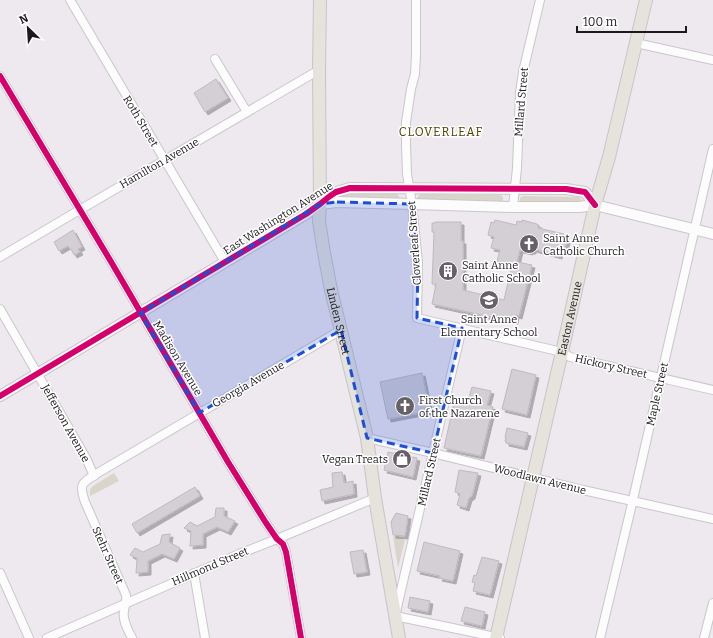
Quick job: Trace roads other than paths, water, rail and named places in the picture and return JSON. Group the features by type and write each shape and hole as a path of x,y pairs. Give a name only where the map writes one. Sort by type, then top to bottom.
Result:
{"main road":[{"name":"Linden Street","path":"320,0 319,221 331,290 367,438 375,498 399,638"},
{"name":"Easton Avenue","path":"497,638 595,205 609,157 646,0"}],"street":[{"name":"Roth Street","path":"70,0 225,262"},
{"name":"Cloverleaf Street","path":"416,0 415,74 406,122 407,174 410,188 418,262 417,318"},
{"name":"Millard Street","path":"513,207 517,168 520,92 523,72 540,0"},
{"path":"636,43 713,60"},
{"path":"215,59 247,112"},
{"name":"Hamilton Avenue","path":"0,257 319,70"},
{"name":"Madison Avenue","path":"0,76 199,413 266,523 277,539 283,544 286,552 301,638"},
{"name":"Maple Street","path":"600,638 633,501 713,149"},
{"name":"East Washington Avenue","path":"0,396 306,214 336,192 350,188 566,189 585,192 595,205"},
{"name":"East Washington Avenue","path":"320,204 338,202 513,207 579,207 595,205 713,234"},
{"name":"Jefferson Avenue","path":"0,309 86,458 94,476"},
{"name":"Hickory Street","path":"417,318 562,352 570,357 713,390"},
{"name":"Millard Street","path":"395,616 462,328"},
{"name":"Georgia Avenue","path":"94,476 341,330"},
{"name":"Woodlawn Avenue","path":"367,438 713,519"},
{"name":"Stehr Street","path":"94,476 84,483 81,488 82,494 98,534 126,595 127,603 123,611 124,619 132,638"},
{"name":"Hillmond Street","path":"47,638 194,573 375,498"},
{"path":"0,573 29,638"},
{"path":"194,573 205,638"},
{"path":"704,638 713,603"},
{"path":"395,616 497,638"}],"place":[{"name":"Saint Anne Catholic Church","path":"529,244"},
{"name":"Saint Anne Catholic School","path":"448,271"},
{"name":"Saint Anne Elementary School","path":"489,300"},
{"name":"First Church of the Nazarene","path":"405,406"},
{"name":"Vegan Treats","path":"402,459"}],"district":[{"name":"CLOVERLEAF","path":"441,132"}]}
